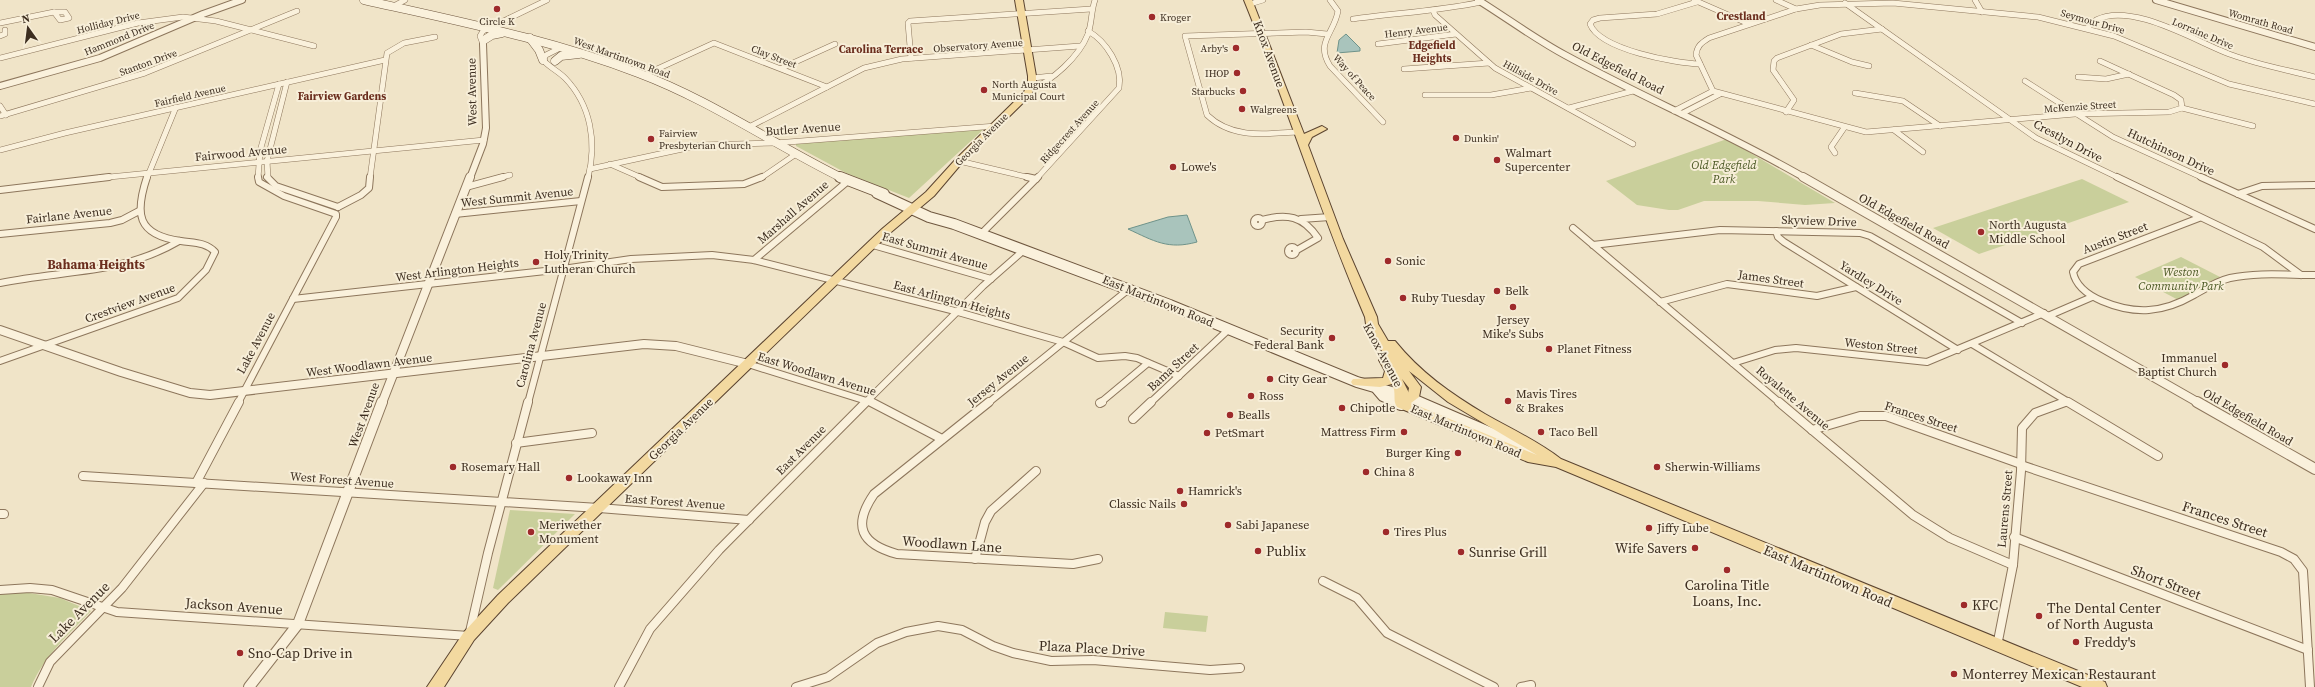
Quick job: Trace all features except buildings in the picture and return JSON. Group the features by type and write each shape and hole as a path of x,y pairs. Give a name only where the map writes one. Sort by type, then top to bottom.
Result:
{"main road":[{"name":"West Martintown Road","path":"364,0 530,38 584,54 644,75 712,105 775,143 848,181 912,207"},
{"name":"Georgia Avenue","path":"435,687 469,636 503,600 886,231 936,186 1030,90 1033,78 1018,0"},
{"name":"Knox Avenue","path":"1247,1 1260,34 1294,132 1361,313 1401,388 1404,399 1415,394 1415,387 1395,363 1378,337 1371,317 1327,219 1302,145 1294,132"},
{"path":"483,42 492,35 509,33"},
{"path":"530,38 543,60"},
{"path":"555,61 561,56 584,54"},
{"path":"1302,145 1308,135 1322,129"},
{"name":"East Martintown Road","path":"912,207 1129,289 1377,389 1383,396 1404,399 1527,456 1558,463 2099,687"},
{"path":"1371,317 1400,356 1440,390 1493,424 1543,451 1558,463"},
{"path":"1357,382 1384,383 1388,381 1391,370"}],"street":[{"name":"Hammond Drive","path":"0,86 100,58 194,18 242,0"},
{"path":"392,6 405,0"},
{"path":"483,42 491,29 547,0"},
{"path":"491,29 552,0"},
{"path":"1030,90 1037,88 1051,76 1080,46 1088,31 1091,9 1095,0"},
{"path":"1260,0 1270,0"},
{"path":"1247,1 1263,0"},
{"name":"Way of Peace","path":"1330,0 1338,11 1336,21 1327,34 1323,49 1328,63 1383,122"},
{"path":"1776,0 1796,9"},
{"name":"Crestlyn Drive","path":"1840,0 2036,138 2269,251 2301,275"},
{"path":"1975,0 1982,12"},
{"name":"Womrath Road","path":"2156,0 2315,47"},
{"path":"1353,19 1416,10 1432,10 1479,1"},
{"name":"Old Edgefield Road","path":"1479,1 1559,51 1633,91 1739,141 2315,469"},
{"path":"1700,64 1668,63 1641,56 1596,32 1590,24 1593,20 1600,18 1657,14 1695,1 1749,24"},
{"name":"Seymour Drive","path":"1713,91 1696,53 1700,42 1796,9 1846,4 1893,3 2043,17 2120,38 2177,64 2224,82 2315,104"},
{"path":"911,58 908,23 910,21 1091,9"},
{"name":"Hillside Drive","path":"1432,10 1435,15 1489,63 1633,144"},
{"name":"Stanton Drive","path":"3,115 134,77 297,11"},
{"path":"0,23 17,21 54,12"},
{"name":"Holliday Drive","path":"0,58 138,23 176,17 194,18 252,30 314,46"},
{"name":"Lorraine Drive","path":"2087,28 2095,20 2106,17 2144,20 2241,58 2315,77"},
{"path":"1786,112 1792,104 1793,98 1772,70 1774,61 1780,56 1847,33 1882,29"},
{"path":"0,36 5,34 5,30"},
{"name":"Ridgecrest Avenue","path":"981,234 993,225 1121,85 1121,77 1110,53 1096,35 1088,31"},
{"path":"1294,132 1235,132 1221,127 1207,115 1184,36 1306,32 1327,34"},
{"name":"Henry Avenue","path":"1378,44 1456,34"},
{"path":"337,210 361,195 369,188 387,53 397,46 435,37"},
{"name":"West Avenue","path":"249,687 298,624 392,374 484,140 486,128 486,78 483,42"},
{"name":"Clay Street","path":"644,75 714,43 782,68 827,87"},
{"path":"782,68 835,44"},
{"path":"1810,45 1852,62 1869,66"},
{"name":"Observatory Avenue","path":"749,127 869,66 911,58 1028,51 1080,46"},
{"path":"543,60 546,55 565,48"},
{"path":"556,70 555,61 558,55 565,48"},
{"name":"Fairfield Avenue","path":"0,150 59,134 386,60"},
{"name":"Carolina Avenue","path":"469,636 479,588 516,443 590,169 593,147 588,113 582,99 556,70 551,68 543,60"},
{"path":"2100,61 2177,97 2182,102 2182,108 2253,126"},
{"path":"1404,68 1489,63"},
{"path":"2078,77 2106,79 2129,74"},
{"path":"1033,78 1051,76"},
{"name":"Hutchinson Drive","path":"2025,81 2116,139 2315,229"},
{"path":"287,82 267,161 266,173 274,185 337,210"},
{"path":"279,84 257,162 256,177 264,186 337,210"},
{"path":"1424,95 1498,96 1531,88"},
{"path":"1569,108 1633,91"},
{"path":"1678,112 1713,91 1720,94"},
{"path":"1855,93 1903,101 1940,126"},
{"path":"1678,112 1720,94"},
{"name":"McKenzie Street","path":"1720,94 1844,128 1866,132 2075,114 2169,112 2182,108"},
{"path":"0,106 3,115"},
{"path":"139,211 138,205 176,107"},
{"name":"Butler Avenue","path":"590,169 692,146 775,143 996,126"},
{"path":"1835,153 1831,148 1844,128"},
{"path":"1894,130 1924,152"},
{"name":"Fairwood Avenue","path":"0,190 48,183 150,172 484,140"},
{"path":"610,164 662,187 744,184 758,180 796,154"},
{"path":"959,161 1036,179"},
{"path":"466,187 510,175"},
{"name":"Marshall Avenue","path":"754,260 848,181"},
{"path":"2238,194 2262,186 2315,185"},
{"name":"West Summit Avenue","path":"455,214 581,201"},
{"name":"Lake Avenue","path":"38,687 50,662 122,588 200,483 244,392 294,299 337,210"},
{"name":"Fairlane Avenue","path":"0,234 110,223 122,220 139,211"},
{"name":"Crestview Avenue","path":"44,345 166,303 187,292 194,286 213,258 215,252 202,244 179,241 162,236 150,229 142,220 139,211"},
{"path":"1262,220 1290,216 1303,221 1317,234 1317,239 1297,250"},
{"name":"Austin Street","path":"2092,297 2074,280 2073,272 2076,266 2199,218"},
{"path":"1303,221 1327,219"},
{"name":"Royalette Avenue","path":"1573,228 1922,521 1950,538 2013,565"},
{"name":"Skyview Drive","path":"1593,246 1720,230 1852,232 1870,236 2022,323"},
{"name":"Yardley Drive","path":"1776,231 1778,237 1784,242 1958,350"},
{"path":"0,283 30,276 127,265 157,255 179,241"},
{"name":"East Summit Avenue","path":"872,245 991,279"},
{"name":"East Avenue","path":"619,687 650,629 749,520 957,312 1024,250"},
{"name":"West Arlington Heights","path":"294,299 563,269 631,259 688,255 712,255 754,260 835,281"},
{"path":"2092,297 2130,310 2158,312 2176,306 2208,287 2228,278 2257,275 2315,275"},
{"name":"East Arlington Heights","path":"835,281 957,312 1063,342 1098,358 1125,356 1148,363 1179,376"},
{"name":"James Street","path":"1660,302 1727,284 1817,296 1829,295 1856,287"},
{"name":"Jersey Avenue","path":"882,488 1129,289"},
{"name":"Weston Street","path":"1733,363 1775,350 1789,348 1919,362 1935,360 2022,323 2092,297"},
{"name":"West Woodlawn Avenue","path":"0,330 190,393 210,395 539,356 660,344 748,364"},
{"name":"Bama Street","path":"1133,419 1228,330"},
{"path":"1972,344 2158,456"},
{"path":"0,361 44,345"},
{"path":"1100,403 1148,363"},
{"name":"East Woodlawn Avenue","path":"748,364 868,400 942,439"},
{"name":"Laurens Street","path":"1997,646 2013,565 2014,537 2021,465 2022,428 2027,420 2036,413 2067,401"},
{"name":"Frances Street","path":"1812,430 1860,416 1886,416 2021,465 2288,555 2303,571 2310,687"},
{"path":"516,443 592,433"},
{"path":"975,559 985,522 991,511 1036,471"},
{"name":"West Forest Avenue","path":"83,476 599,508"},
{"name":"Woodlawn Lane","path":"882,488 867,503 861,514 862,531 871,543 883,550 897,554 1079,564 1098,559"},
{"name":"East Forest Avenue","path":"599,508 749,520"},
{"name":"Short Street","path":"2014,537 2308,650"},
{"path":"1323,581 1361,601 1370,610 1377,625 1387,633 1494,687"},
{"name":"Jackson Avenue","path":"0,590 27,588 49,590 67,594 100,609 117,612 469,636"},
{"name":"Plaza Place Drive","path":"796,687 828,678 867,648 877,643 906,632 938,626 962,630 993,646 1013,653 1051,661 1093,660 1210,670 1240,668"}],"green space":[{"path":"985,128 909,198 846,173 796,146 796,144 801,143"},
{"name":"Old Edgefield Park","path":"1727,139 1835,203 1805,205 1758,201 1704,201 1678,210 1669,210 1637,205 1606,181"},
{"path":"2082,179 2129,202 1979,254 1933,228"},
{"name":"Weston Community Park","path":"2181,257 2222,278 2182,302 2135,277"},
{"path":"510,510 575,514 498,590 493,588"},
{"path":"23,592 60,598 91,611 65,637 50,656 36,676 31,687 0,687 0,594"},
{"path":"1165,612 1208,616 1206,632 1163,628"}],"water":[{"path":"1346,34 1360,48 1360,51 1337,53 1339,40"},
{"path":"1187,215 1197,242 1169,245 1128,229 1168,217"}],"place":[{"name":"Circle K","path":"497,9"},
{"name":"Kroger","path":"1152,17"},
{"name":"Arby's","path":"1236,48"},
{"name":"IHOP","path":"1237,73"},
{"name":"North Augusta Municipal Court","path":"984,90"},
{"name":"Starbucks","path":"1243,91"},
{"name":"Walgreens","path":"1242,109"},
{"name":"Dunkin'","path":"1456,138"},
{"name":"Fairview Presbyterian Church","path":"651,139"},
{"name":"Walmart Supercenter","path":"1497,160"},
{"name":"Lowe's","path":"1173,167"},
{"name":"North Augusta Middle School","path":"1981,232"},
{"name":"Sonic","path":"1388,261"},
{"name":"Holy Trinity Lutheran Church","path":"536,262"},
{"name":"Belk","path":"1497,291"},
{"name":"Ruby Tuesday","path":"1403,298"},
{"name":"Jersey Mike's Subs","path":"1513,307"},
{"name":"Security Federal Bank","path":"1332,338"},
{"name":"Planet Fitness","path":"1549,349"},
{"name":"Immanuel Baptist Church","path":"2225,365"},
{"name":"City Gear","path":"1270,379"},
{"name":"Ross","path":"1251,396"},
{"name":"Mavis Tires & Brakes","path":"1508,401"},
{"name":"Chipotle","path":"1342,408"},
{"name":"Bealls","path":"1230,415"},
{"name":"Mattress Firm","path":"1404,432"},
{"name":"Taco Bell","path":"1541,432"},
{"name":"PetSmart","path":"1207,433"},
{"name":"Burger King","path":"1458,453"},
{"name":"Rosemary Hall","path":"453,467"},
{"name":"Sherwin-Williams","path":"1657,467"},
{"name":"China 8","path":"1366,472"},
{"name":"Lookaway Inn","path":"569,478"},
{"name":"Hamrick's","path":"1180,491"},
{"name":"Classic Nails","path":"1184,504"},
{"name":"Sabi Japanese","path":"1228,525"},
{"name":"Jiffy Lube","path":"1649,528"},
{"name":"Meriwether Monument","path":"531,532"},
{"name":"Tires Plus","path":"1386,532"},
{"name":"Wife Savers","path":"1695,548"},
{"name":"Publix","path":"1258,551"},
{"name":"Sunrise Grill","path":"1461,552"},
{"name":"Carolina Title Loans, Inc.","path":"1727,570"},
{"name":"KFC","path":"1964,605"},
{"name":"The Dental Center of North Augusta","path":"2039,616"},
{"name":"Freddy's","path":"2076,642"},
{"name":"Sno-Cap Drive in","path":"240,653"},
{"name":"Monterrey Mexican Restaurant","path":"1954,674"}],"district":[{"name":"Crestland","path":"1741,16"},
{"name":"Carolina Terrace","path":"881,49"},
{"name":"Edgefield Heights","path":"1432,51"},
{"name":"Fairview Gardens","path":"342,96"},
{"name":"Bahama Heights","path":"96,264"}]}
